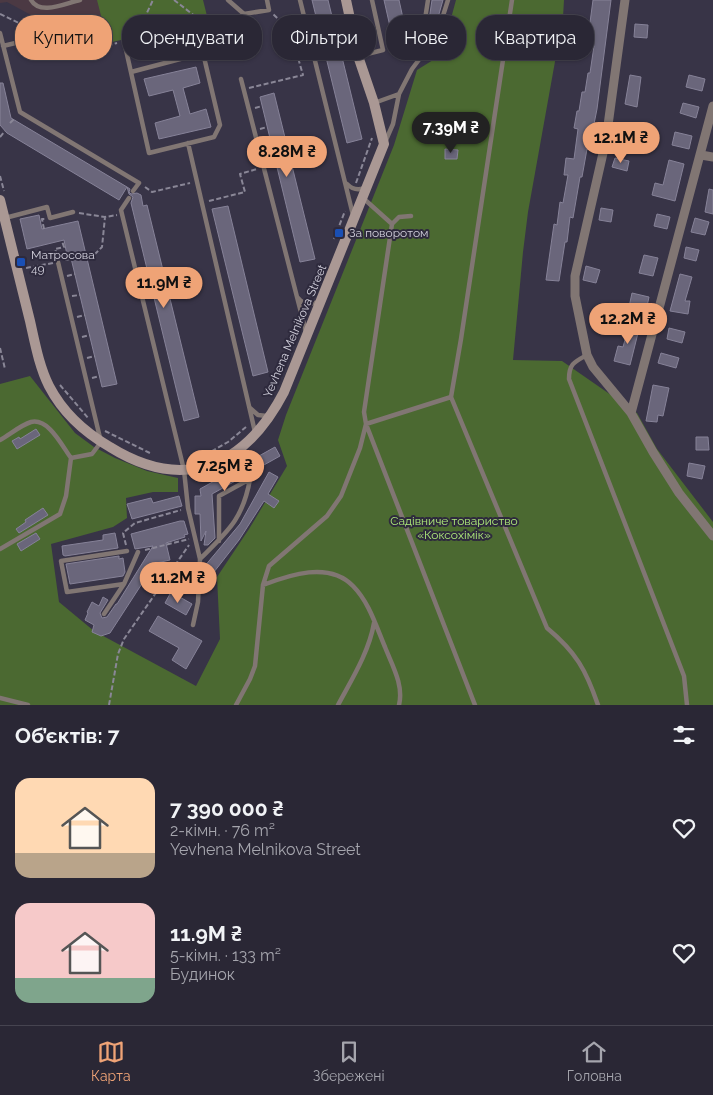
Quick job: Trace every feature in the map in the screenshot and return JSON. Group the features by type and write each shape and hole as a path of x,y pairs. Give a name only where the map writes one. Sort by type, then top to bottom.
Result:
{"street":[{"path":"346,0 349,15"},
{"path":"625,0 606,140 575,276 575,296 587,354 593,368 631,413 679,493 713,536"},
{"path":"359,60 374,103 384,144"},
{"path":"631,413 713,106"},
{"name":"Yevhena Melnikova Street","path":"2,196 2,218 40,362 44,376 60,405 79,426 119,453 148,466 184,470 202,467 221,460 256,434 273,413 284,392 323,298 384,144"},
{"path":"701,155 713,157"}],"lane":[{"path":"31,0 37,7 44,8 80,0"},
{"path":"228,0 244,14 269,10 267,0"},
{"path":"300,0 304,15"},
{"path":"372,0 375,15"},
{"path":"418,61 428,0"},
{"path":"384,144 393,124 399,94 412,69 427,49 448,0"},
{"path":"512,0 462,339 451,397 547,628 565,643 579,662 589,679 598,705"},
{"path":"376,18 383,50 376,52"},
{"path":"0,34 20,112 138,183 133,191"},
{"path":"3,46 15,43"},
{"path":"127,60 149,153 214,136 220,125 203,53 131,72"},
{"path":"315,60 354,217"},
{"path":"241,79 307,336"},
{"path":"374,103 399,94"},
{"path":"188,143 256,434"},
{"path":"346,183 358,190 367,185"},
{"path":"129,198 120,210 184,470 188,508 200,559 198,602 193,625"},
{"path":"362,198 392,224"},
{"path":"2,218 47,207 50,218 73,212"},
{"path":"411,216 399,217 392,224 364,412 366,424 475,705"},
{"path":"58,262 101,442 92,454 71,458"},
{"path":"297,297 309,304 319,302 323,298"},
{"path":"587,354 575,361 569,370 569,379 684,676 686,705"},
{"path":"366,424 451,397"},
{"path":"250,408 255,414 263,417 273,413"},
{"path":"0,440 31,422 40,422 49,428 71,458 66,496 60,514 0,549"},
{"path":"236,705 250,679 254,666 262,585 269,566 326,516 341,496 360,448 366,424"},
{"path":"200,559 219,541 238,518 247,498 250,479 219,496 219,541"},
{"path":"124,584 67,592 61,560 127,551"},
{"path":"104,614 124,584 138,552"},
{"path":"262,585 282,578 312,572 332,574 346,580 353,586 374,622 398,679 400,690 399,705"},
{"path":"338,705 368,647 374,622"},
{"path":"0,698 28,705"}],"path":[{"path":"174,0 194,15"},
{"path":"146,15 152,1"},
{"path":"269,10 274,15"},
{"path":"0,14 15,21"},
{"path":"240,15 244,14"},
{"path":"112,45 122,42"},
{"path":"244,89 303,75 299,60"},
{"path":"354,189 373,140 370,130"},
{"path":"0,137 5,131"},
{"path":"202,203 245,192 240,174 264,168"},
{"path":"0,176 2,196"},
{"path":"138,183 152,192 197,181"},
{"path":"333,243 350,200"},
{"path":"73,212 105,217 121,214"},
{"path":"24,268 95,254 102,246 105,217"},
{"path":"58,262 55,249 64,247 62,241"},
{"path":"0,348 5,369"},
{"path":"59,384 83,414 97,427 156,456"},
{"path":"205,456 233,438 253,421"},
{"path":"127,551 123,533 135,523 188,508"},
{"path":"138,552 195,538"},
{"path":"108,705 118,654 124,639 181,554 195,538"}],"shaded area":[{"path":"0,0 202,0 206,15 122,15 122,38 112,41 112,15 31,15 7,2 0,3"}],"green space":[{"path":"97,0 203,0 207,15 122,15 122,40 112,42 112,15 101,15"},
{"name":"Садівниче товариство «Коксохімік»","path":"456,0 564,0 563,15 476,15 476,60 555,60 528,212 513,360 562,361 637,413 657,449 713,522 713,705 0,705 0,384 30,376 75,433 94,447 147,471 178,478 178,492 153,492 126,498 127,518 113,527 51,544 59,602 94,631 196,686 220,639 217,577 287,466 278,440 286,415 394,145 417,70 433,60 466,60 466,15 452,15"}],"building":[{"path":"312,0 328,0 332,15 316,15"},
{"path":"384,0 399,0 402,15 387,15"},
{"path":"432,0 443,0 439,15 430,15"},
{"path":"593,0 611,0 597,109 582,177 580,177 573,218 570,217 559,281 546,280 554,224 557,225 560,202 563,203 568,175 564,175 566,158 574,159 578,129 574,128 577,111 579,111 582,92 585,92 592,60 594,60 594,15 591,15"},
{"path":"635,24 648,25 647,38 634,37"},
{"path":"327,60 343,60 362,139 347,143"},
{"path":"196,67 200,83 183,88 190,114 206,109 211,127 159,139 155,123 180,116 173,90 149,96 144,79"},
{"path":"630,75 641,77 637,107 625,104"},
{"path":"689,75 705,79 702,91 686,87"},
{"path":"0,83 3,83 11,118 127,187 119,200 7,133 0,125"},
{"path":"274,93 315,259 300,262 260,97"},
{"path":"683,103 699,107 696,118 680,113"},
{"path":"621,124 634,127 632,138 619,136"},
{"path":"675,132 692,136 689,149 672,145"},
{"path":"445,149 458,150 457,159 445,159"},
{"path":"615,158 629,161 627,171 612,167"},
{"path":"669,160 684,164 675,201 652,195 655,183 663,185"},
{"path":"127,187 130,189 129,192 131,194 137,193 141,195 143,206 147,205 199,417 184,421 131,203 133,197 129,194"},
{"path":"709,189 713,190 713,214 705,212"},
{"path":"228,206 268,372 253,376 212,209"},
{"path":"601,208 613,210 611,222 599,220"},
{"path":"657,214 670,217 667,229 654,226"},
{"path":"39,215 42,229 78,221 117,384 102,387 70,254 67,255 64,240 27,249 20,219"},
{"path":"695,218 709,222 705,235 691,232"},
{"path":"686,247 699,250 696,261 684,258"},
{"path":"644,255 658,258 653,276 639,273"},
{"path":"586,266 600,270 596,283 583,280"},
{"path":"680,274 692,277 685,301 690,301 688,314 670,311"},
{"path":"632,293 649,297 646,311 629,307"},
{"path":"630,322 640,325 630,365 614,361 618,346 623,347"},
{"path":"669,328 685,332 682,343 667,339"},
{"path":"661,353 679,358 676,368 658,363"},
{"path":"653,385 669,388 663,416 658,415 657,422 646,421"},
{"path":"36,429 40,435 17,449 12,441 19,437 20,439"},
{"path":"696,437 708,437 709,450 696,450"},
{"path":"275,447 280,456 212,494 215,538 208,545 204,545 206,531 201,541 200,514 195,514 195,496 201,496 200,489"},
{"path":"689,463 705,466 702,479 687,476"},
{"path":"269,472 278,477 268,494 279,501 274,508 264,501 239,540 203,586 204,567 240,524"},
{"path":"179,496 182,506 132,519 127,504 151,498 153,503"},
{"path":"43,508 48,515 19,533 16,529 26,522 25,520"},
{"path":"184,521 188,534 184,535 185,537 166,543 170,560 152,564 145,579 110,633 101,636 92,632 94,625 85,620 92,602 99,606 103,597 108,600 100,613 102,618 107,617 153,546 135,549 131,534"},
{"path":"36,533 40,539 21,551 17,544"},
{"path":"115,533 118,548 63,555 62,546 103,540 103,535"},
{"path":"119,556 119,559 123,558 125,572 123,576 70,584 66,564"},
{"path":"171,592 192,604 186,615 165,603"},
{"path":"158,616 202,641 186,669 172,660 179,648 149,631"}],"place":[{"name":"За поворотом","path":"339,233"},
{"name":"Матросова 49","path":"21,262"}]}
